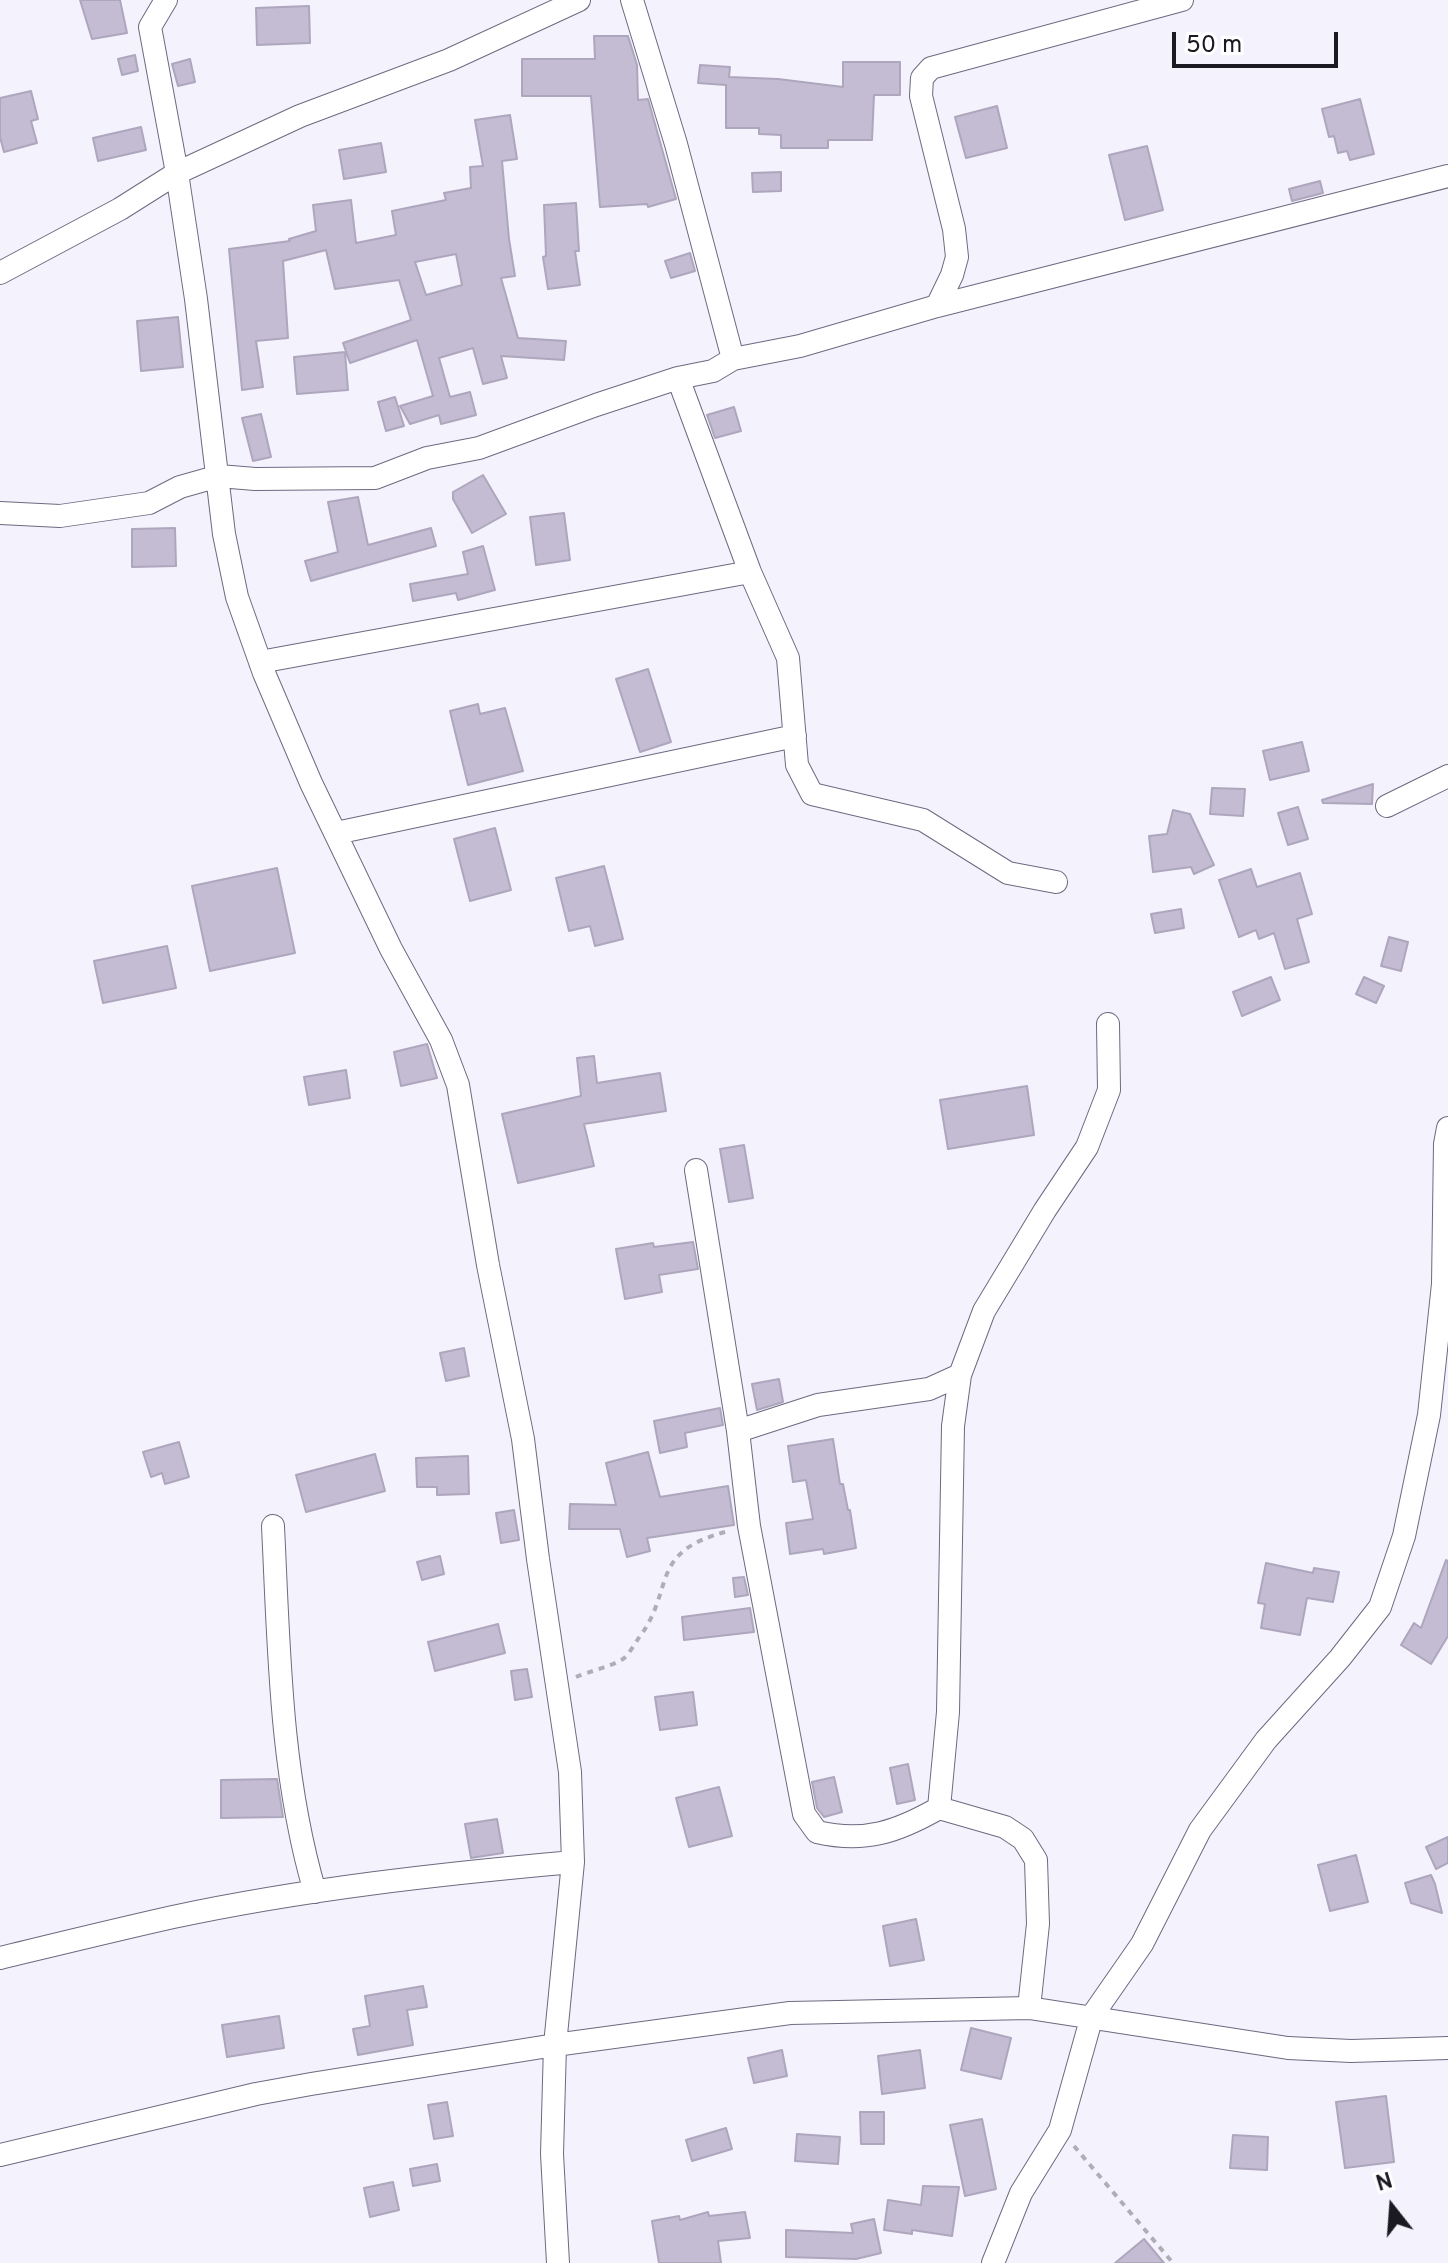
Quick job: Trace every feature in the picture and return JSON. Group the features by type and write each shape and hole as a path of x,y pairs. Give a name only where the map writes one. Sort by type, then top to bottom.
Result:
{"street":[{"path":"166,0 150,27 177,173 219,476 224,534 237,597 260,662 336,833 391,949 441,1040 458,1085 488,1265 523,1439 570,1772 573,1862 555,2045 552,2154 558,2263"},
{"path":"0,273 120,209 177,173 300,116 449,60 579,0"},
{"path":"632,0 676,144 733,359"},
{"path":"937,306 957,257 954,229 921,96 922,78 931,68 1182,0"},
{"path":"0,513 60,516 149,503 180,487 219,476 255,479 375,478 427,458 479,448 678,378 713,371 733,359 800,346 937,306 1448,176"},
{"path":"678,378 750,572 788,658 797,765 812,794 923,820 1008,873 1056,882"},
{"path":"260,662 750,572"},
{"path":"336,833 795,736"},
{"path":"1387,806 1448,776"},
{"path":"939,1808 948,1712 953,1426 960,1375 984,1311 1087,1147 1109,1090 1108,1024"},
{"path":"993,2263 1021,2193 1060,2130 1092,2016 1142,1944 1200,1830 1266,1740 1340,1658 1380,1607 1404,1536 1429,1415 1443,1284 1445,1144 1448,1128"},
{"path":"696,1170 738,1431 749,1526 804,1814 817,1832 842,1837 904,1828 939,1808 1005,1827 1023,1839 1036,1860 1038,1924 1029,2008"},
{"path":"738,1431 818,1405 929,1389 960,1375"},
{"path":"273,1526 284,1724 301,1845 315,1892"},
{"path":"0,1958 174,1917 315,1892 468,1871 573,1862"},
{"path":"0,2155 256,2094 555,2045 790,2013 1029,2008 1288,2048 1351,2051 1448,2048"}],"path":[{"path":"558,1684 623,1658 647,1627 667,1570 680,1552 704,1537 749,1526"},
{"path":"1060,2130 1173,2263"}],"building":[{"path":"80,0 120,0 127,33 92,39"},
{"path":"309,6 310,43 257,45 256,8"},
{"path":"594,36 628,36 637,65 638,100 648,99 676,199 648,207 647,204 600,207 591,96 522,96 522,59 595,59"},
{"path":"135,55 138,71 122,75 118,59"},
{"path":"190,59 195,82 178,86 172,64"},
{"path":"843,62 900,62 900,95 874,95 872,140 828,140 828,148 781,148 781,135 759,134 759,128 726,128 726,85 698,83 700,65 730,67 729,77 843,87"},
{"path":"31,91 38,119 31,121 37,143 4,152 0,137 0,98"},
{"path":"1360,99 1374,154 1350,160 1347,151 1338,153 1334,136 1329,137 1322,109"},
{"path":"997,106 1007,148 966,158 955,117"},
{"path":"510,115 517,159 502,161 515,276 501,278 518,338 566,341 564,360 501,356 507,378 483,384 473,348 439,358 450,397 470,392 476,415 441,424 439,415 410,424 400,406 433,396 417,340 350,363 343,343 411,320 399,280 335,289 326,250 283,261 288,338 256,341 263,387 242,390 229,249 290,241 316,231 313,205 351,200 356,243 396,235 392,211 446,200 444,193 471,188 470,167 483,166 475,120","holes":["456,254 462,285 426,295 415,262"]},
{"path":"141,127 146,150 98,161 93,138"},
{"path":"381,143 386,172 344,179 339,150"},
{"path":"1147,146 1163,210 1125,220 1109,155"},
{"path":"781,172 781,191 753,192 752,173"},
{"path":"1320,181 1323,193 1292,201 1289,189"},
{"path":"576,203 579,251 575,251 580,285 548,289 543,257 546,256 544,205"},
{"path":"690,253 695,271 671,278 665,261"},
{"path":"178,317 183,367 141,371 137,321"},
{"path":"345,352 348,390 297,394 294,357"},
{"path":"395,397 404,426 386,431 378,402"},
{"path":"734,407 741,431 715,438 707,415"},
{"path":"261,414 271,457 253,461 242,418"},
{"path":"483,475 506,514 472,533 453,499 453,492"},
{"path":"358,497 368,545 431,528 436,546 311,581 305,561 338,552 328,502"},
{"path":"564,513 570,560 536,565 530,517"},
{"path":"175,528 176,566 132,567 132,529"},
{"path":"483,546 495,590 458,600 456,593 413,601 410,584 468,574 463,552"},
{"path":"648,669 671,742 640,752 616,679"},
{"path":"478,704 480,714 505,708 523,771 468,785 450,711"},
{"path":"1302,742 1309,771 1270,780 1263,751"},
{"path":"1373,784 1372,804 1323,803 1322,800"},
{"path":"1212,788 1245,789 1243,816 1210,814"},
{"path":"1298,807 1308,839 1288,845 1278,813"},
{"path":"1173,810 1190,814 1214,865 1194,874 1191,867 1153,872 1149,836 1167,834"},
{"path":"495,828 511,890 470,901 454,839"},
{"path":"604,866 623,939 595,946 590,926 569,931 556,878"},
{"path":"277,868 295,953 210,971 192,886"},
{"path":"1251,869 1257,887 1300,873 1312,914 1297,919 1309,962 1285,969 1274,933 1259,939 1256,930 1239,937 1219,880"},
{"path":"1181,909 1184,928 1155,933 1151,914"},
{"path":"1389,937 1408,942 1401,971 1381,966"},
{"path":"167,946 176,988 103,1003 94,961"},
{"path":"1271,977 1280,1000 1242,1016 1233,992"},
{"path":"1364,977 1384,986 1376,1003 1356,994"},
{"path":"427,1044 437,1078 401,1086 394,1052"},
{"path":"594,1056 597,1083 660,1073 666,1111 584,1124 594,1166 518,1183 502,1114 581,1096 577,1058"},
{"path":"346,1070 350,1098 309,1105 304,1077"},
{"path":"1027,1086 1034,1135 948,1149 940,1100"},
{"path":"744,1145 753,1198 729,1202 720,1149"},
{"path":"693,1242 698,1269 659,1275 662,1292 625,1299 616,1249 653,1243 654,1247"},
{"path":"464,1348 469,1376 446,1381 440,1353"},
{"path":"779,1379 783,1402 757,1410 752,1384"},
{"path":"720,1408 723,1425 685,1433 687,1447 660,1453 654,1421"},
{"path":"833,1439 840,1484 843,1484 850,1510 856,1548 824,1554 823,1549 790,1554 786,1523 813,1519 806,1480 793,1482 788,1446"},
{"path":"179,1442 189,1477 165,1484 162,1473 151,1477 143,1452"},
{"path":"648,1452 660,1497 728,1486 734,1525 647,1538 650,1551 627,1557 620,1529 569,1529 570,1504 616,1505 606,1463"},
{"path":"375,1454 385,1491 306,1512 296,1475"},
{"path":"468,1456 469,1494 437,1495 437,1487 417,1487 416,1458"},
{"path":"514,1510 519,1540 501,1543 496,1513"},
{"path":"440,1556 444,1574 422,1580 417,1562"},
{"path":"1446,1560 1448,1636 1431,1664 1401,1645 1414,1623 1421,1628"},
{"path":"1266,1563 1313,1573 1314,1568 1339,1572 1333,1602 1307,1598 1300,1635 1261,1628 1265,1604 1258,1603"},
{"path":"744,1577 748,1595 735,1597 733,1578"},
{"path":"750,1608 754,1632 684,1640 682,1617"},
{"path":"498,1624 505,1653 435,1671 428,1642"},
{"path":"527,1669 532,1697 515,1700 511,1671"},
{"path":"693,1692 697,1725 660,1730 655,1697"},
{"path":"908,1764 915,1800 897,1804 890,1768"},
{"path":"834,1777 842,1812 824,1817 817,1808 812,1782"},
{"path":"277,1779 283,1817 221,1818 221,1780"},
{"path":"719,1787 732,1836 689,1847 676,1798"},
{"path":"497,1819 503,1853 471,1858 465,1824"},
{"path":"1448,1837 1448,1863 1436,1869 1426,1847"},
{"path":"1356,1855 1368,1902 1330,1911 1318,1865"},
{"path":"1431,1875 1442,1913 1411,1903 1405,1883"},
{"path":"916,1919 924,1960 890,1966 883,1926"},
{"path":"423,1986 427,2007 407,2010 413,2045 358,2055 353,2029 370,2026 365,1996"},
{"path":"279,2016 284,2048 227,2057 222,2025"},
{"path":"971,2028 1011,2038 1001,2079 961,2070"},
{"path":"782,2050 787,2076 754,2083 748,2058"},
{"path":"920,2050 925,2088 882,2094 878,2056"},
{"path":"1386,2096 1394,2162 1345,2168 1336,2102"},
{"path":"447,2102 453,2136 434,2139 428,2105"},
{"path":"860,2112 884,2112 884,2144 861,2144"},
{"path":"982,2119 996,2189 965,2196 950,2125"},
{"path":"726,2128 732,2149 692,2161 686,2140"},
{"path":"797,2134 840,2137 838,2164 795,2161"},
{"path":"1233,2135 1268,2137 1267,2170 1230,2168"},
{"path":"437,2164 440,2181 413,2186 410,2169"},
{"path":"393,2182 399,2210 370,2217 364,2188"},
{"path":"923,2186 959,2187 952,2236 912,2230 912,2234 884,2230 888,2200 921,2205"},
{"path":"708,2212 709,2216 745,2212 750,2238 718,2241 721,2263 659,2263 652,2221 679,2216 680,2220"},
{"path":"874,2219 881,2253 856,2259 786,2257 786,2230 853,2233 851,2224"},
{"path":"1144,2239 1164,2263 1115,2263"}]}
